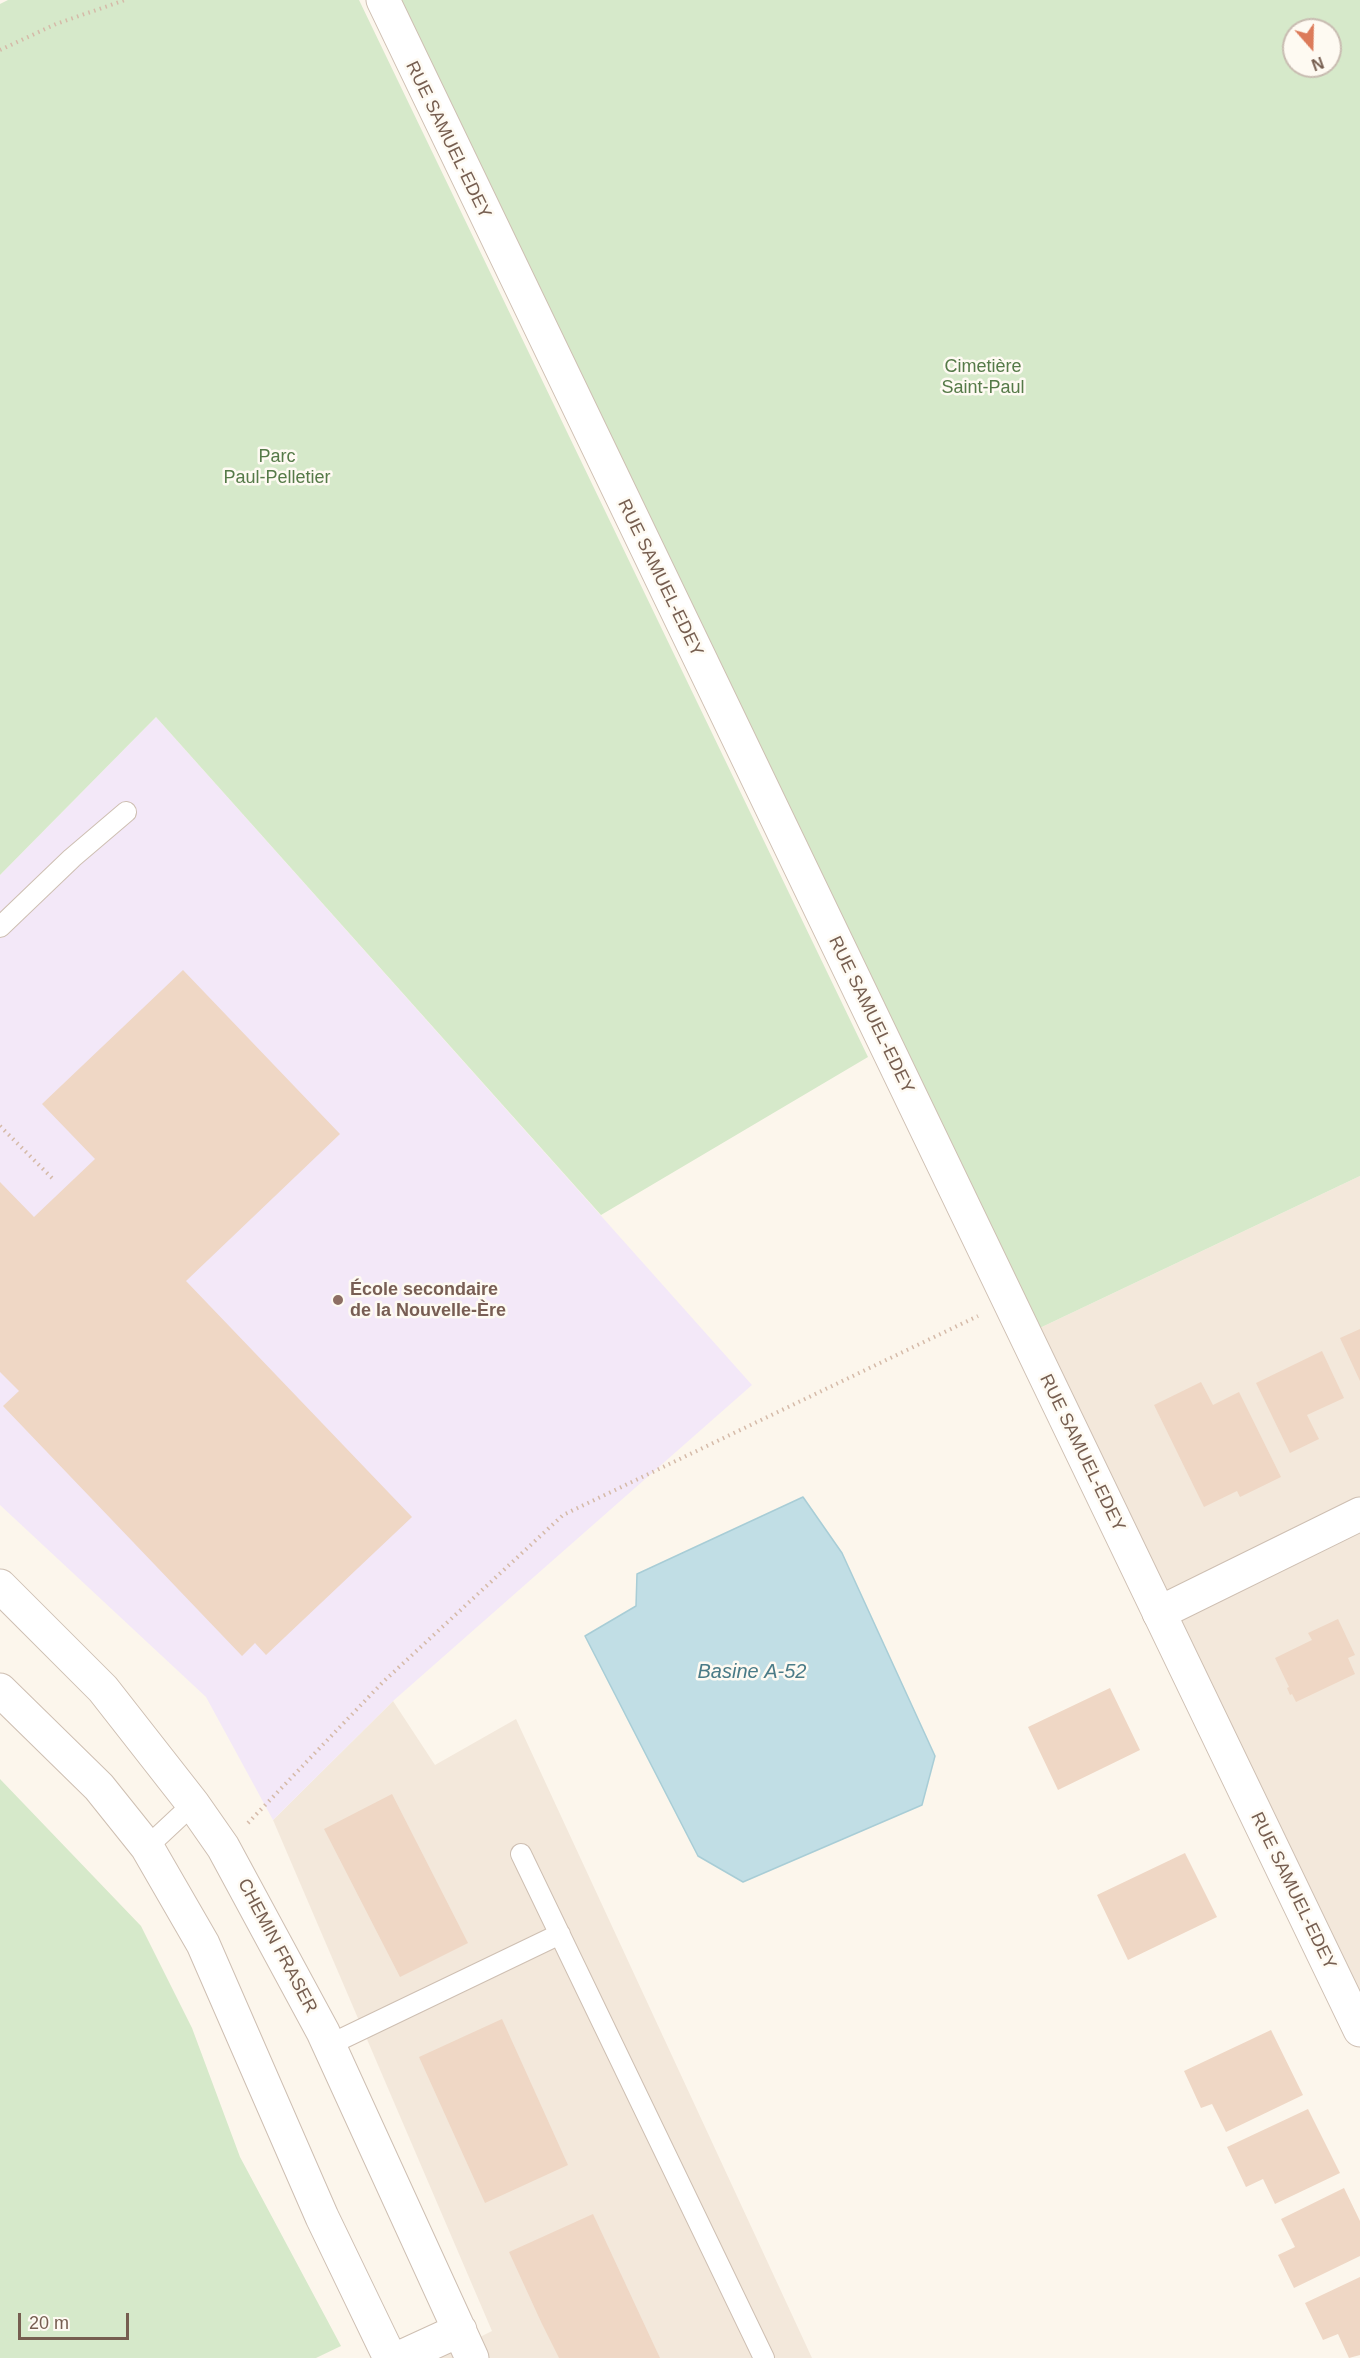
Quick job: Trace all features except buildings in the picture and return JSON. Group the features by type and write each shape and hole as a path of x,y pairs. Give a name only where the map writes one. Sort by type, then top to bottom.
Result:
{"street":[{"name":"RUE SAMUEL-EDEY","path":"383,0 1360,2030"},
{"path":"1159,1613 1360,1514"},
{"name":"CHEMIN FRASER","path":"0,1586 103,1689 193,1804 223,1847 329,2045 466,2344"},
{"path":"0,1690 99,1787 147,1847 203,1944 322,2217 390,2358"},
{"path":"399,2358 466,2344"}],"lane":[{"path":"0,927 72,858 126,812"},
{"path":"147,1847 193,1804"},
{"path":"521,1854 764,2358"},
{"path":"329,2045 560,1934"}],"path":[{"path":"0,50 56,24 125,0"},
{"path":"0,1126 53,1179"},
{"path":"223,1847 383,1682 563,1515 1009,1301"}],"shaded area":[{"name":"École secondaire de la Nouvelle-Ère","path":"156,717 752,1385 393,1701 273,1820 206,1697 0,1505 0,875"},
{"path":"1360,1176 1360,2030 1025,1335"},
{"path":"393,1701 435,1765 516,1719 812,2358 438,2358 492,2331 273,1820"}],"green space":[{"name":"Parc Paul-Pelletier","path":"8,0 359,0 868,1057 601,1215 156,717 0,875 0,4"},
{"name":"Cimetière Saint-Paul","path":"383,0 1360,0 1360,1176 1025,1335"},
{"path":"0,1779 141,1926 192,2028 240,2157 341,2346 316,2358 0,2358"}],"water":[{"name":"Basine A-52","path":"803,1497 842,1553 935,1756 922,1805 743,1882 698,1856 585,1636 636,1606 637,1574"}],"place":[{"name":"École secondaire de la Nouvelle-Ère","path":"338,1300"}]}
